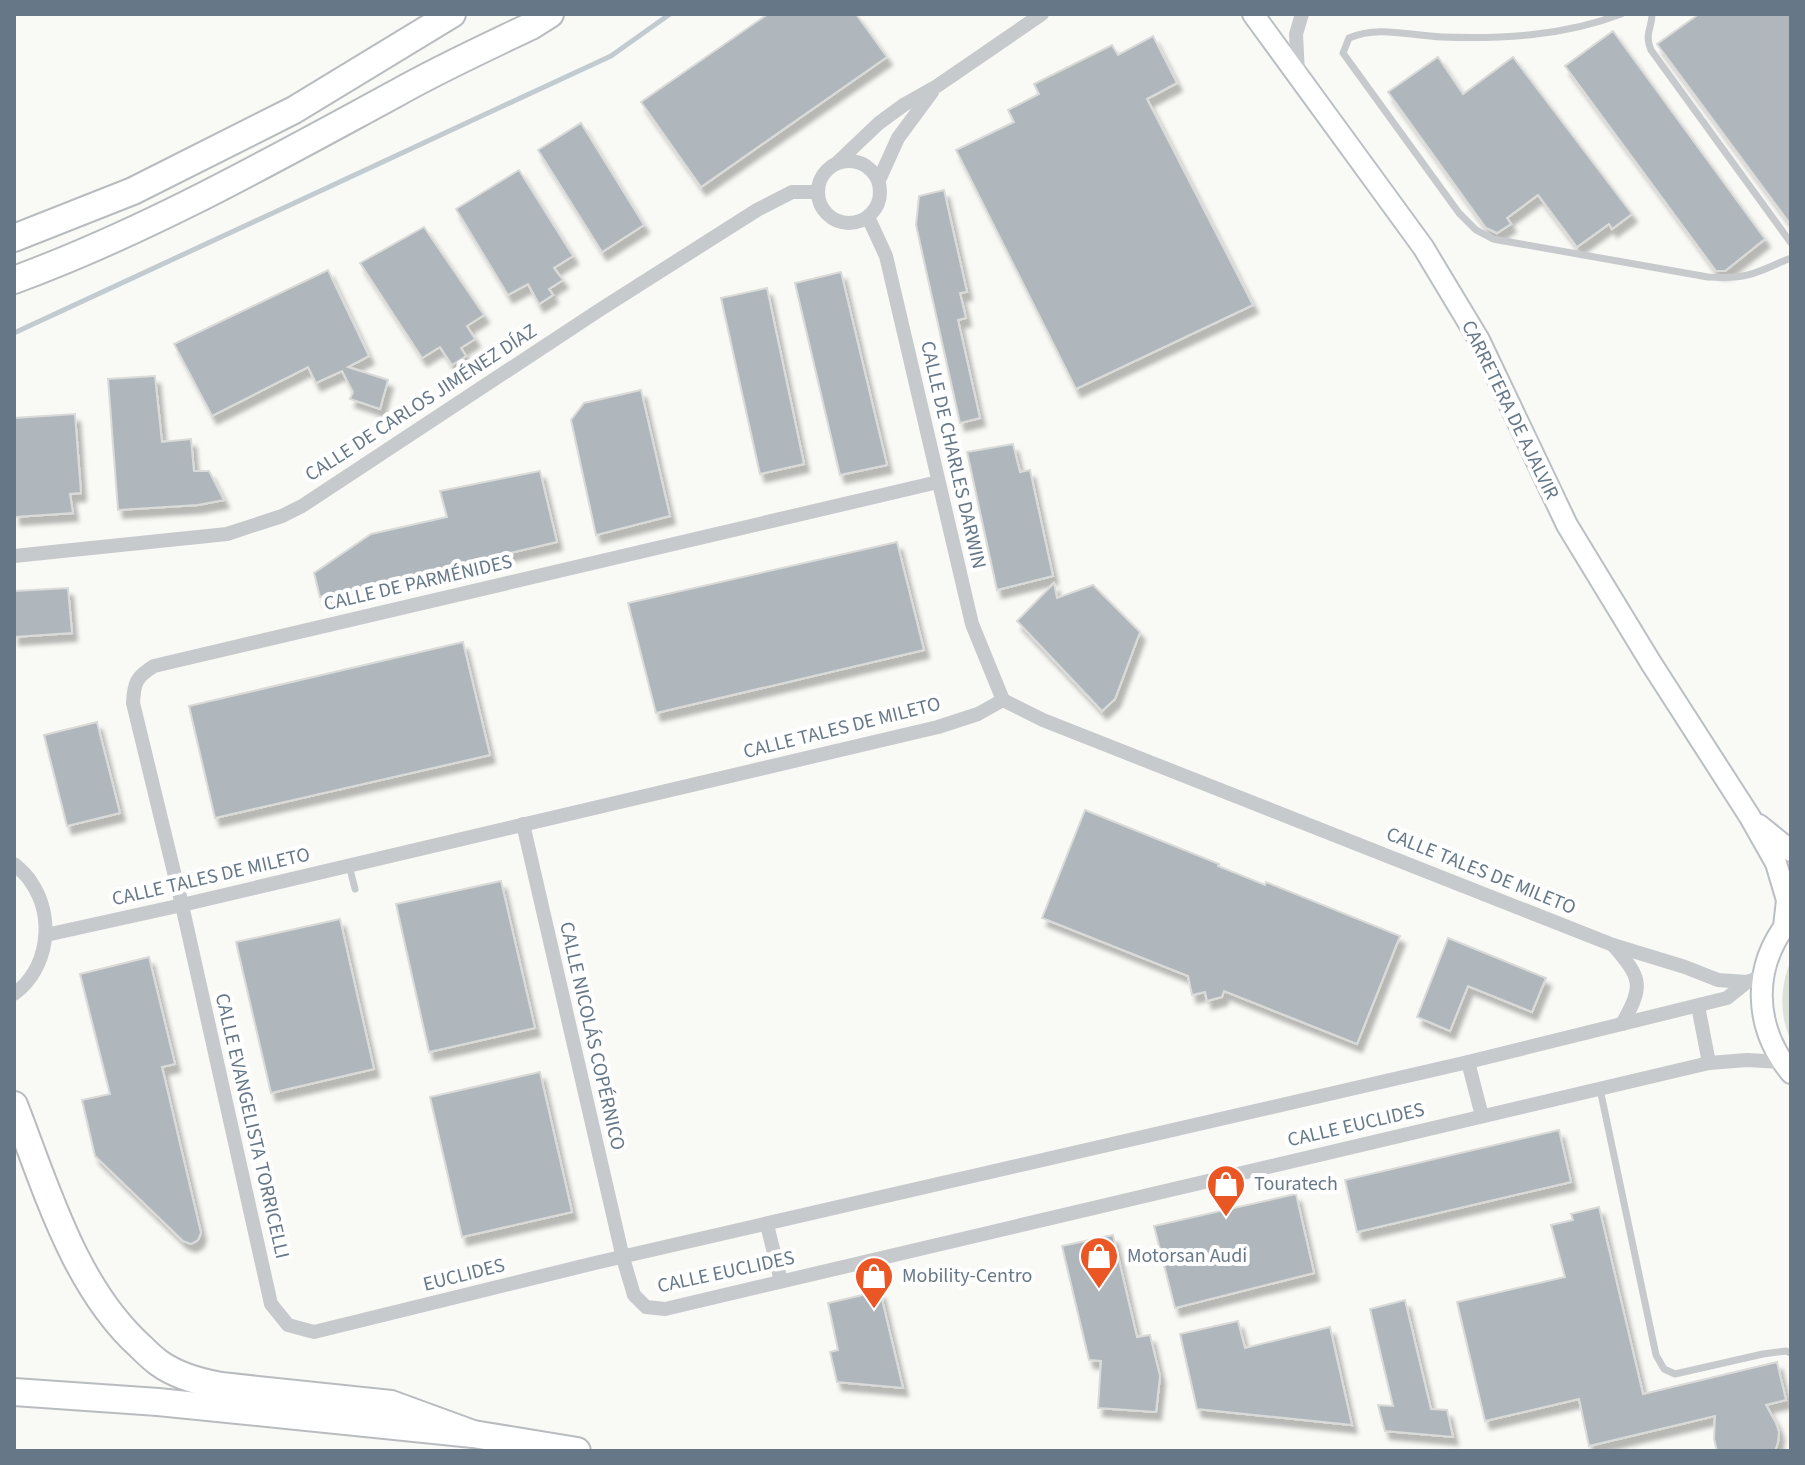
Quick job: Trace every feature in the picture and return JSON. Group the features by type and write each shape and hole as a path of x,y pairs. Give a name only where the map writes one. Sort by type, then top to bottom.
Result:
{"highway":[{"path":"374,60 433,14"},
{"path":"14,238 133,191 294,110 452,14"},
{"path":"397,92 514,14"},
{"path":"14,280 150,223 550,14"},
{"path":"14,1105 68,1240 98,1298 127,1334 159,1363 194,1381 221,1386 391,1404 473,1434"},
{"path":"14,1392 158,1402 473,1434 577,1451"}],"street":[{"path":"839,161 854,160 869,167 879,180 881,194 877,207 868,217 855,223 841,223 829,217 820,206 817,192 819,179 827,168 905,104 937,86 1042,14"},
{"path":"1298,75 1296,34 1302,14"},
{"name":"CARRETERA DE AJALVIR","path":"1258,17 1272,41 1423,247 1479,340 1567,525 1776,863 1787,900 1788,923"},
{"path":"1272,41 1296,34"},
{"path":"879,180 898,138 937,86"},
{"name":"CALLE DE CARLOS JIMÉNEZ DÍAZ","path":"14,556 227,534 282,516 302,506 757,210 792,192 817,192"},
{"name":"CALLE DE CHARLES DARWIN","path":"868,217 886,256 972,624 1003,700"},
{"name":"CALLE DE PARMÉNIDES","path":"182,905 133,703 134,687 141,674 154,666 938,482"},
{"name":"CALLE TALES DE MILETO","path":"46,935 938,727 978,714 1003,700 1043,720 1613,945 1718,980 1755,979"},
{"name":"CARRETERA DE AJALVIR","path":"1750,817 1791,851"},
{"name":"CALLE NICOLÁS COPÉRNICO","path":"523,824 623,1258"},
{"path":"14,864 31,880 43,906 46,935 40,963 24,987 14,994"},
{"name":"CALLE EVANGELISTA TORRICELLI","path":"182,905 271,1304 288,1325 314,1332"},
{"path":"1786,1068 1768,1035 1761,991 1755,979 1788,923"},
{"path":"1613,945 1630,966 1638,984 1635,1000 1622,1024"},
{"name":"CALLE EUCLIDES","path":"1755,979 1727,998 1698,1006 623,1258 634,1295 646,1307 665,1309 1709,1063 1755,1060 1786,1068"},
{"path":"1698,1006 1709,1063"},
{"path":"1468,1062 1482,1116"},
{"path":"767,1225 781,1281"},
{"name":"EUCLIDES","path":"314,1332 623,1258"}],"lane":[{"path":"1621,14 1565,30 1500,37 1439,37 1375,31 1349,38 1343,53 1459,213 1476,230 1493,239 1708,277 1731,278 1757,273 1791,258"},
{"path":"1652,14 1646,38 1651,50 1791,243"},
{"path":"349,865 355,889"},
{"path":"1600,1089 1656,1355 1664,1369 1675,1374 1763,1354 1791,1353"}],"shaded area":[{"path":"1791,960 1791,1041 1784,1021 1782,1000"}],"building":[{"path":"768,14 856,14 887,57 701,187 641,102"},
{"path":"1699,14 1791,14 1791,225 1657,44"},
{"path":"1613,31 1765,239 1725,271 1716,271 1565,66"},
{"path":"1153,36 1177,83 1147,99 1253,305 1076,389 956,150 1014,122 1008,110 1039,94 1034,84 1112,45 1118,55"},
{"path":"1438,57 1463,94 1513,57 1632,214 1612,229 1609,224 1577,247 1538,195 1507,218 1511,224 1497,233 1486,228 1388,92"},
{"path":"581,123 644,225 602,252 538,150"},
{"path":"519,170 573,256 554,268 563,280 549,289 553,295 539,304 528,284 508,295 456,209"},
{"path":"944,190 967,292 960,293 966,318 958,320 980,418 960,423 916,225 919,196"},
{"path":"424,227 484,315 467,326 475,339 461,348 466,356 452,365 440,347 422,358 360,263"},
{"path":"328,270 369,356 348,367 388,380 380,409 350,399 353,392 342,371 316,383 308,367 212,416 174,344"},
{"path":"841,272 887,465 840,475 795,283"},
{"path":"767,288 804,464 760,474 721,298"},
{"path":"155,376 162,442 191,439 194,471 209,471 224,500 198,505 118,510 108,379"},
{"path":"641,390 670,516 596,535 571,420 584,403"},
{"path":"75,414 81,493 70,494 73,513 15,517 14,418"},
{"path":"1013,444 1020,472 1030,470 1053,576 997,590 967,452"},
{"path":"540,471 557,542 320,597 314,573 371,534 447,517 440,491"},
{"path":"897,542 924,650 656,713 628,603"},
{"path":"1054,583 1057,598 1093,585 1140,632 1115,699 1102,711 1017,621"},
{"path":"68,588 72,633 14,637 14,591"},
{"path":"463,642 490,755 215,818 189,706"},
{"path":"97,722 120,813 67,826 44,735"},
{"path":"1085,810 1265,885 1266,882 1400,936 1357,1044 1224,991 1222,997 1207,1001 1205,992 1192,995 1188,976 1042,918"},
{"path":"501,881 535,1028 429,1052 396,904"},
{"path":"340,919 374,1069 271,1093 236,942"},
{"path":"1448,938 1546,978 1532,1012 1468,986 1450,1031 1417,1017"},
{"path":"149,957 175,1064 162,1067 201,1233 198,1240 191,1244 183,1241 95,1156 82,1100 110,1094 80,974"},
{"path":"540,1072 572,1212 462,1237 430,1097"},
{"path":"1559,1130 1571,1182 1357,1232 1345,1180"},
{"path":"1296,1194 1314,1273 1175,1308 1154,1226"},
{"path":"1599,1207 1643,1394 1777,1362 1786,1400 1766,1405 1779,1432 1775,1451 1717,1451 1715,1416 1589,1446 1579,1399 1485,1421 1457,1302 1565,1277 1551,1225 1573,1220 1571,1214"},
{"name":"Motorsan Audi","path":"1113,1235 1137,1337 1150,1335 1160,1376 1156,1412 1098,1408 1101,1361 1089,1360 1062,1246"},
{"path":"880,1291 903,1388 837,1382 830,1352 838,1350 828,1303"},
{"path":"1405,1300 1431,1409 1447,1410 1453,1437 1385,1431 1378,1405 1393,1406 1370,1309"},
{"path":"1238,1321 1245,1348 1330,1327 1352,1425 1197,1409 1180,1334"}],"waterway":[{"path":"14,333 611,56 670,14"}],"place":[{"name":"Touratech","path":"1226,1218"},
{"name":"Motorsan Audi","path":"1099,1290"},
{"name":"Mobility-Centro","path":"874,1310"}]}
